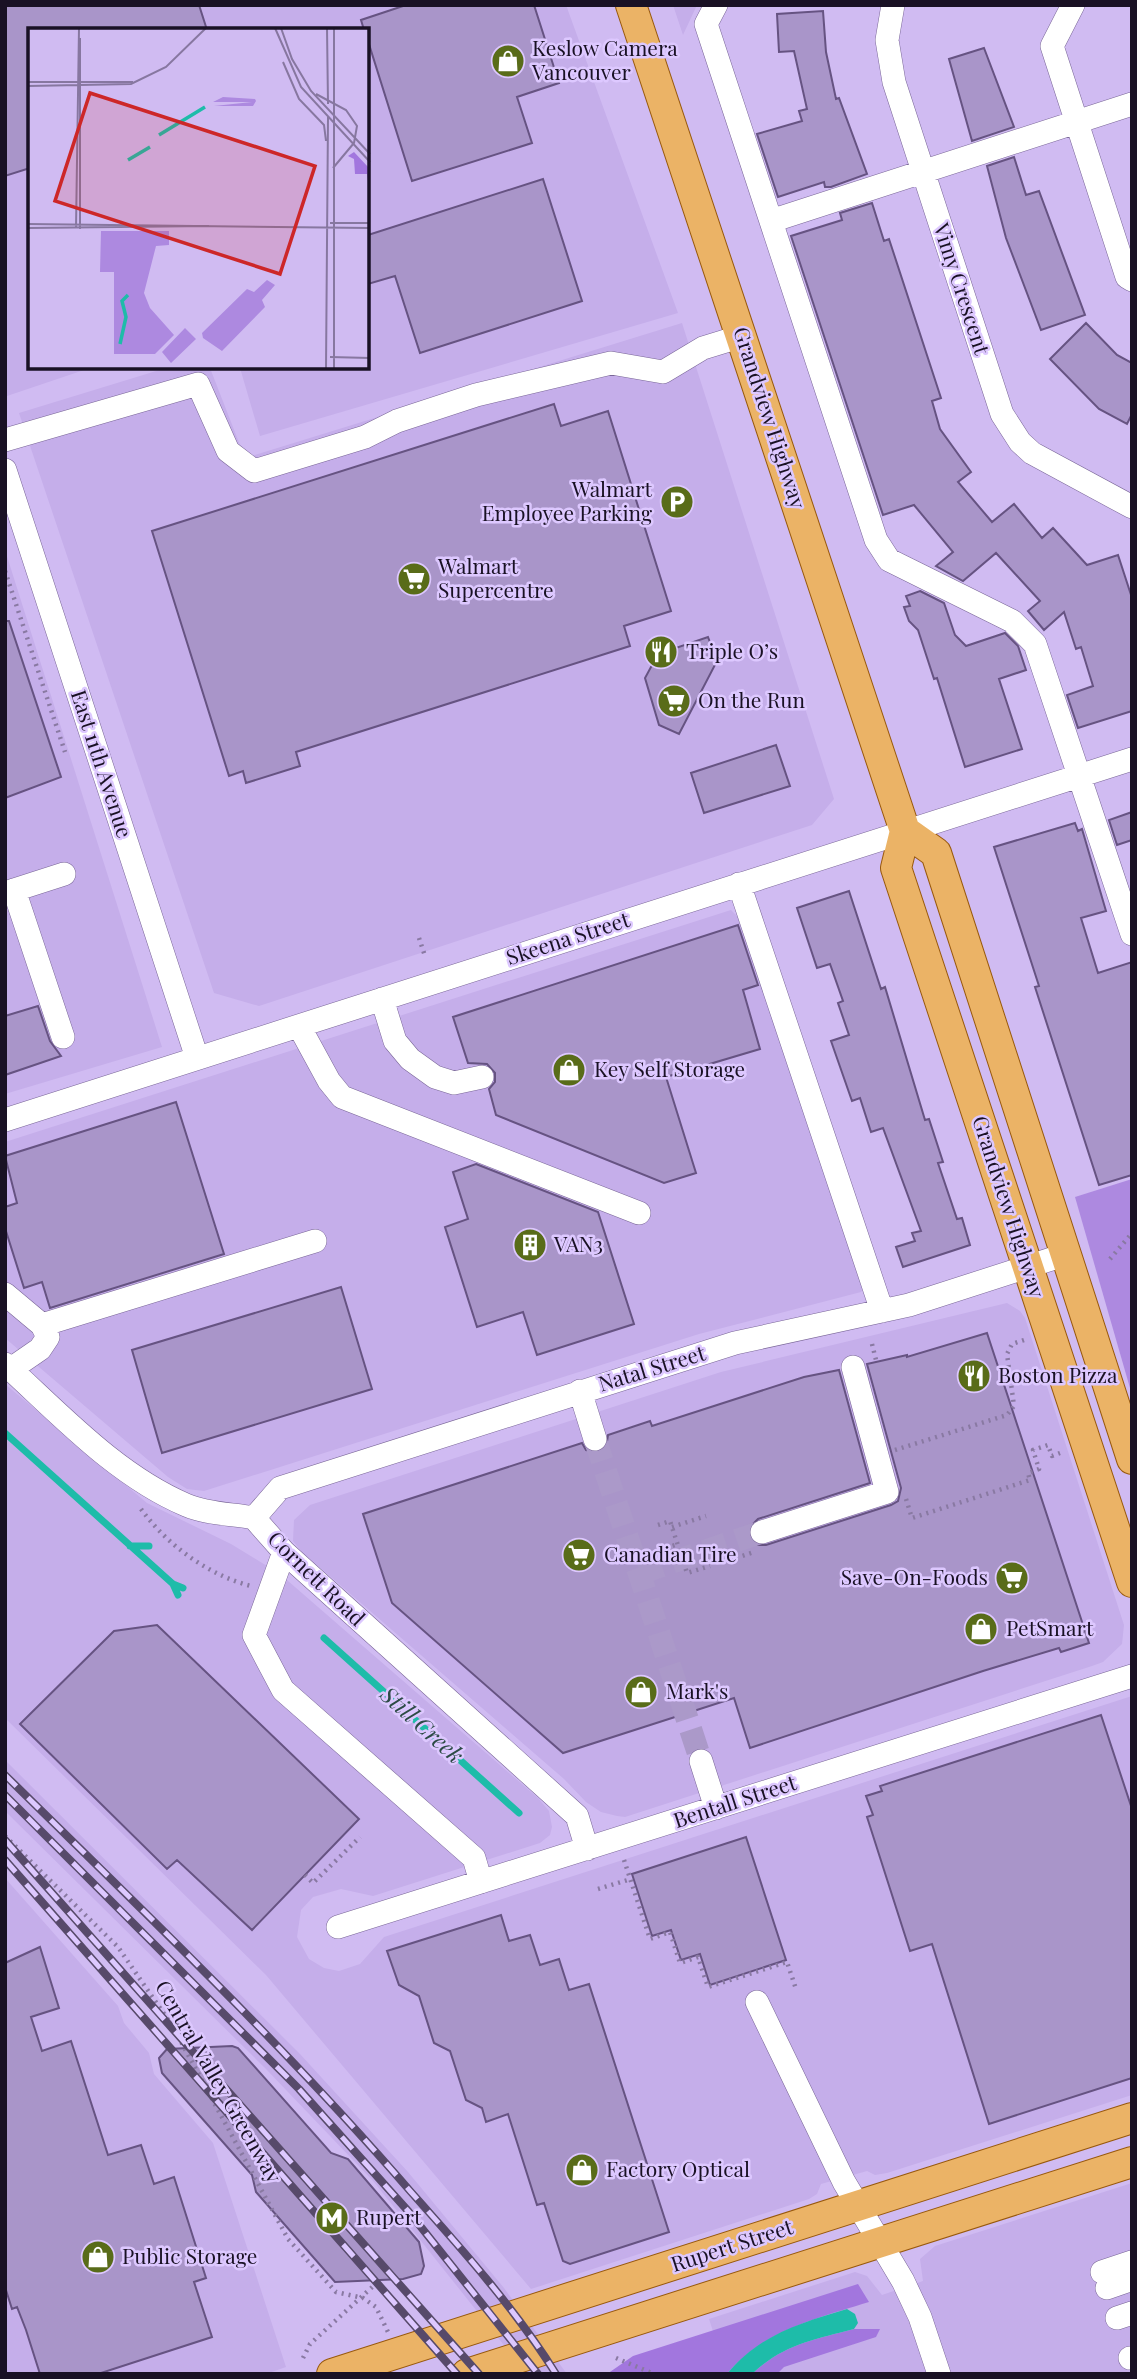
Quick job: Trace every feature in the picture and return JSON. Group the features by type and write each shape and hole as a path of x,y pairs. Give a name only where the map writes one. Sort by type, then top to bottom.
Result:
{"main road":[{"name":"Grandview Highway","path":"631,5 905,831 895,867 1132,1582"},
{"name":"Grandview Highway","path":"905,831 936,853 1132,1459"},
{"name":"Rupert Street","path":"332,2374 1132,2118"},
{"name":"Rupert Street","path":"467,2374 1132,2162"}],"street":[{"path":"716,5 706,24 876,540 889,561 1012,621 1035,644 1132,934"},
{"name":"Vimy Crescent","path":"893,5 887,40 894,82 996,399 1009,427 1032,453 1132,508"},
{"path":"1073,5 1052,46 1074,122 1127,278 1132,280"},
{"path":"771,221 1132,104"},
{"path":"5,440 198,384 228,451 254,471 365,437 397,421 476,395 611,363 663,372 702,348 742,336"},
{"name":"East 11th Avenue","path":"5,470 197,1058"},
{"name":"Skeena Street","path":"5,1120 1132,759"},
{"path":"63,1037 10,891 64,874"},
{"path":"739,884 882,1311"},
{"path":"382,999 395,1041 410,1059 435,1077 454,1083 482,1077"},
{"path":"299,1026 329,1081 342,1097 639,1213"},
{"path":"42,1325 315,1241"},
{"name":"Natal Street","path":"254,1518 280,1488 735,1343 882,1311 1066,1254"},
{"path":"5,1294 42,1325 48,1337 40,1349 8,1367"},
{"name":"Cornett Road","path":"8,1367 105,1454 152,1486 188,1506 254,1518 284,1552 577,1815 587,1849"},
{"path":"762,1532 887,1492 853,1367"},
{"path":"580,1391 595,1439"},
{"path":"284,1552 254,1635 283,1690 474,1858 481,1882"},
{"name":"Bentall Street","path":"338,1927 1132,1676"},
{"path":"701,1761 716,1808"},
{"path":"757,2002 859,2206 882,2243 920,2317 939,2374"}],"path":[{"path":"5,571 65,752"},
{"path":"419,938 425,956"},
{"path":"1110,1259 1132,1233"},
{"path":"893,1459 891,1451 1007,1415 1014,1406 1007,1354 1012,1344 1024,1340"},
{"path":"872,1344 876,1362"},
{"path":"906,1499 912,1518 1030,1480 1028,1473 1039,1469 1032,1450 1048,1445 1052,1456 1060,1453"},
{"path":"672,1527 706,1516"},
{"path":"658,1525 670,1521 687,1573 710,1566"},
{"path":"666,1548 678,1544"},
{"name":"Central Valley Greenway","path":"5,1836 118,1947 173,2027 288,2239 336,2292 363,2298 376,2307 384,2319 391,2343"},
{"path":"305,1875 313,1883 360,1837"},
{"path":"624,1860 650,1939 670,1932 680,1963 698,1957 708,1987 786,1962 796,1989"},
{"path":"598,1889 631,1879"},
{"path":"303,2358 310,2344 363,2298 380,2279"},
{"path":"616,2358 654,2374"}],"shaded area":[{"path":"5,5 566,5 678,313 260,436 240,369 369,369 369,28 28,28 28,369 87,369 7,396"},
{"path":"673,5 697,5 683,35"},
{"path":"682,323 834,799 812,825 259,1006 214,993 19,413 163,369 210,369 245,458"},
{"path":"5,550 162,1047 5,1094"},
{"path":"731,910 740,919 863,1289 861,1292 699,1334 204,1491 187,1489 168,1477 5,1338 5,1142"},
{"path":"1132,1179 1132,1395 1075,1197"},
{"path":"1007,1303 1020,1311 1025,1318 1124,1625 1122,1644 1103,1662 1092,1666 625,1817 617,1816 601,1812 586,1802 564,1779 302,1552 293,1541 294,1520 310,1505 721,1372"},
{"path":"5,1384 147,1503 231,1544 280,1574 538,1798 549,1811 552,1827 550,1835 540,1843 373,1896 341,1889 313,1897 301,1910 297,1937 309,1959 324,1968 339,1971 360,1964 384,1937 1132,1696 1132,2095 887,2173 875,2175 867,2171 821,2184 817,2194 809,2199 531,2289 266,1975 5,1718"},
{"path":"5,1760 300,2054 408,2172 504,2288 567,2374 527,2374 374,2182 266,2069 5,1811"},
{"path":"5,1878 118,2006 124,2023 149,2053 154,2074 213,2143 286,2367 266,2374 5,2374"},
{"path":"1132,2183 1132,2374 727,2374 709,2319 855,2272 867,2276 882,2295 923,2281 920,2259 935,2246"},
{"path":"858,2284 869,2302 811,2320 774,2337 741,2359 727,2374 607,2374 633,2356"},
{"path":"847,2309 855,2314 858,2323 854,2329 788,2349 752,2374 727,2374 753,2349 781,2332"},
{"path":"854,2329 880,2329 876,2337 784,2367 777,2374 752,2374 788,2349"}],"building":[{"path":"5,5 199,5 206,28 28,28 28,169 5,176"},
{"path":"406,5 534,5 559,83 517,97 532,143 412,181 369,44 369,28 363,28 361,20"},
{"path":"823,11 826,52 836,99 839,98 867,174 831,187 825,187 824,182 778,197 757,134 802,121 799,111 807,109 794,51 779,52 777,14"},
{"path":"984,48 1014,127 972,141 949,59"},
{"path":"1014,157 1026,195 1039,191 1085,315 1041,330 1006,238 987,166"},
{"path":"543,179 582,301 420,353 395,276 369,284 369,235"},
{"path":"872,203 884,241 889,239 941,398 932,401 940,429 971,472 958,482 992,522 1014,504 1042,538 1053,528 1087,565 1118,555 1132,598 1132,711 1078,728 1067,695 1093,686 1081,647 1076,649 1064,612 1044,630 1028,611 1040,601 996,553 963,581 936,566 953,552 914,505 883,515 791,236 842,220 840,213"},
{"path":"1086,323 1117,355 1132,363 1132,414 1127,424 1099,409 1050,359"},
{"name":"Walmart Supercentre","path":"554,404 561,426 608,411 671,611 624,626 630,646 296,752 300,766 246,783 243,771 229,776 152,531"},
{"path":"920,591 944,603 955,635 966,646 1005,633 1018,646 1026,670 999,679 1022,749 965,767 937,678 934,679 918,630 909,621 904,607 910,606 906,596"},
{"path":"5,621 9,621 61,777 5,798"},
{"name":"On the Run","path":"708,637 717,661 679,734 659,725 645,678 658,654"},
{"path":"776,745 790,786 704,813 691,773"},
{"path":"1132,812 1132,840 1117,845 1109,820"},
{"path":"1075,823 1078,831 1082,829 1106,911 1081,918 1098,973 1132,962 1132,1175 1099,1185 1035,987 1039,986 994,847"},
{"path":"849,891 881,989 885,987 925,1120 929,1119 943,1162 938,1163 957,1219 962,1218 970,1245 903,1267 896,1247 915,1241 912,1233 921,1231 883,1128 871,1132 860,1098 852,1101 831,1041 849,1035 838,1003 843,1001 830,964 817,968 797,908"},
{"name":"Key Self Storage","path":"738,925 758,985 743,990 760,1049 666,1077 696,1173 664,1183 496,1115 489,1089 495,1082 495,1073 487,1064 468,1063 453,1017"},
{"path":"38,1006 50,1041 61,1056 5,1075 5,1016"},
{"path":"176,1102 224,1254 50,1308 42,1282 24,1288 5,1228 5,1207 17,1203 5,1156"},
{"name":"VAN3","path":"476,1164 598,1212 634,1324 537,1355 523,1312 477,1327 445,1227 468,1219 453,1172"},
{"path":"341,1287 372,1389 162,1453 132,1350"},
{"path":"987,1333 1089,1643 1061,1652 1059,1648 983,1671 750,1748 734,1698 563,1753 392,1603 363,1514 582,1443 586,1450 598,1452 606,1448 608,1435 650,1421 652,1426 804,1377 839,1370 870,1483 758,1519 749,1528 749,1537 758,1545 766,1545 891,1505 898,1501 901,1488 867,1364 907,1357"},
{"path":"157,1625 359,1819 252,1930 177,1860 167,1869 20,1724 114,1631"},
{"path":"1101,1715 1132,1809 1132,2078 989,2124 932,1944 910,1951 867,1817 873,1815 866,1796 882,1791 880,1786"},
{"path":"746,1837 786,1960 710,1985 700,1954 681,1960 671,1930 652,1936 632,1874"},
{"path":"501,1915 509,1941 530,1935 540,1965 559,1959 569,1990 589,1984 669,2232 570,2264 563,2261 544,2203 537,2205 508,2114 486,2122 482,2108 466,2100 450,2051 434,2043 419,1996 399,1985 387,1951"},
{"path":"40,1947 59,2008 31,2017 42,2051 71,2041 108,2155 141,2145 154,2184 174,2177 206,2278 194,2282 212,2337 98,2374 40,2374 17,2307 12,2309 5,2287 5,1963"},
{"path":"238,2048 331,2153 348,2159 419,2242 424,2266 421,2274 403,2279 335,2282 256,2192 252,2175 162,2073 159,2058 167,2049"}],"waterway":[{"name":"Still Creek","path":"5,1433 173,1584 183,1588"},
{"name":"Still Creek","path":"130,1546 149,1546"},
{"name":"Still Creek","path":"173,1584 178,1595"},
{"name":"Still Creek","path":"324,1638 519,1813"}],"tunnel":[{"path":"595,1439 701,1761"},
{"path":"640,1573 762,1532"}],"railway":[{"path":"5,1775 212,1979 363,2137 488,2280 556,2374"},
{"path":"5,1795 299,2089 409,2212 538,2374"},
{"path":"5,1840 479,2374"},
{"path":"5,1860 457,2374"}],"place":[{"name":"Keslow Camera Vancouver","path":"508,61"},
{"name":"Walmart Employee Parking","path":"677,502"},
{"name":"Walmart Supercentre","path":"414,579"},
{"name":"Triple O’s","path":"661,652"},
{"name":"On the Run","path":"674,701"},
{"name":"Key Self Storage","path":"569,1070"},
{"name":"VAN3","path":"530,1245"},
{"name":"Boston Pizza","path":"974,1376"},
{"name":"Canadian Tire","path":"579,1555"},
{"name":"Save-On-Foods","path":"1012,1578"},
{"name":"PetSmart","path":"981,1629"},
{"name":"Mark's","path":"641,1692"},
{"name":"Factory Optical","path":"582,2170"},
{"name":"Rupert","path":"332,2218"},
{"name":"Public Storage","path":"98,2257"}]}
